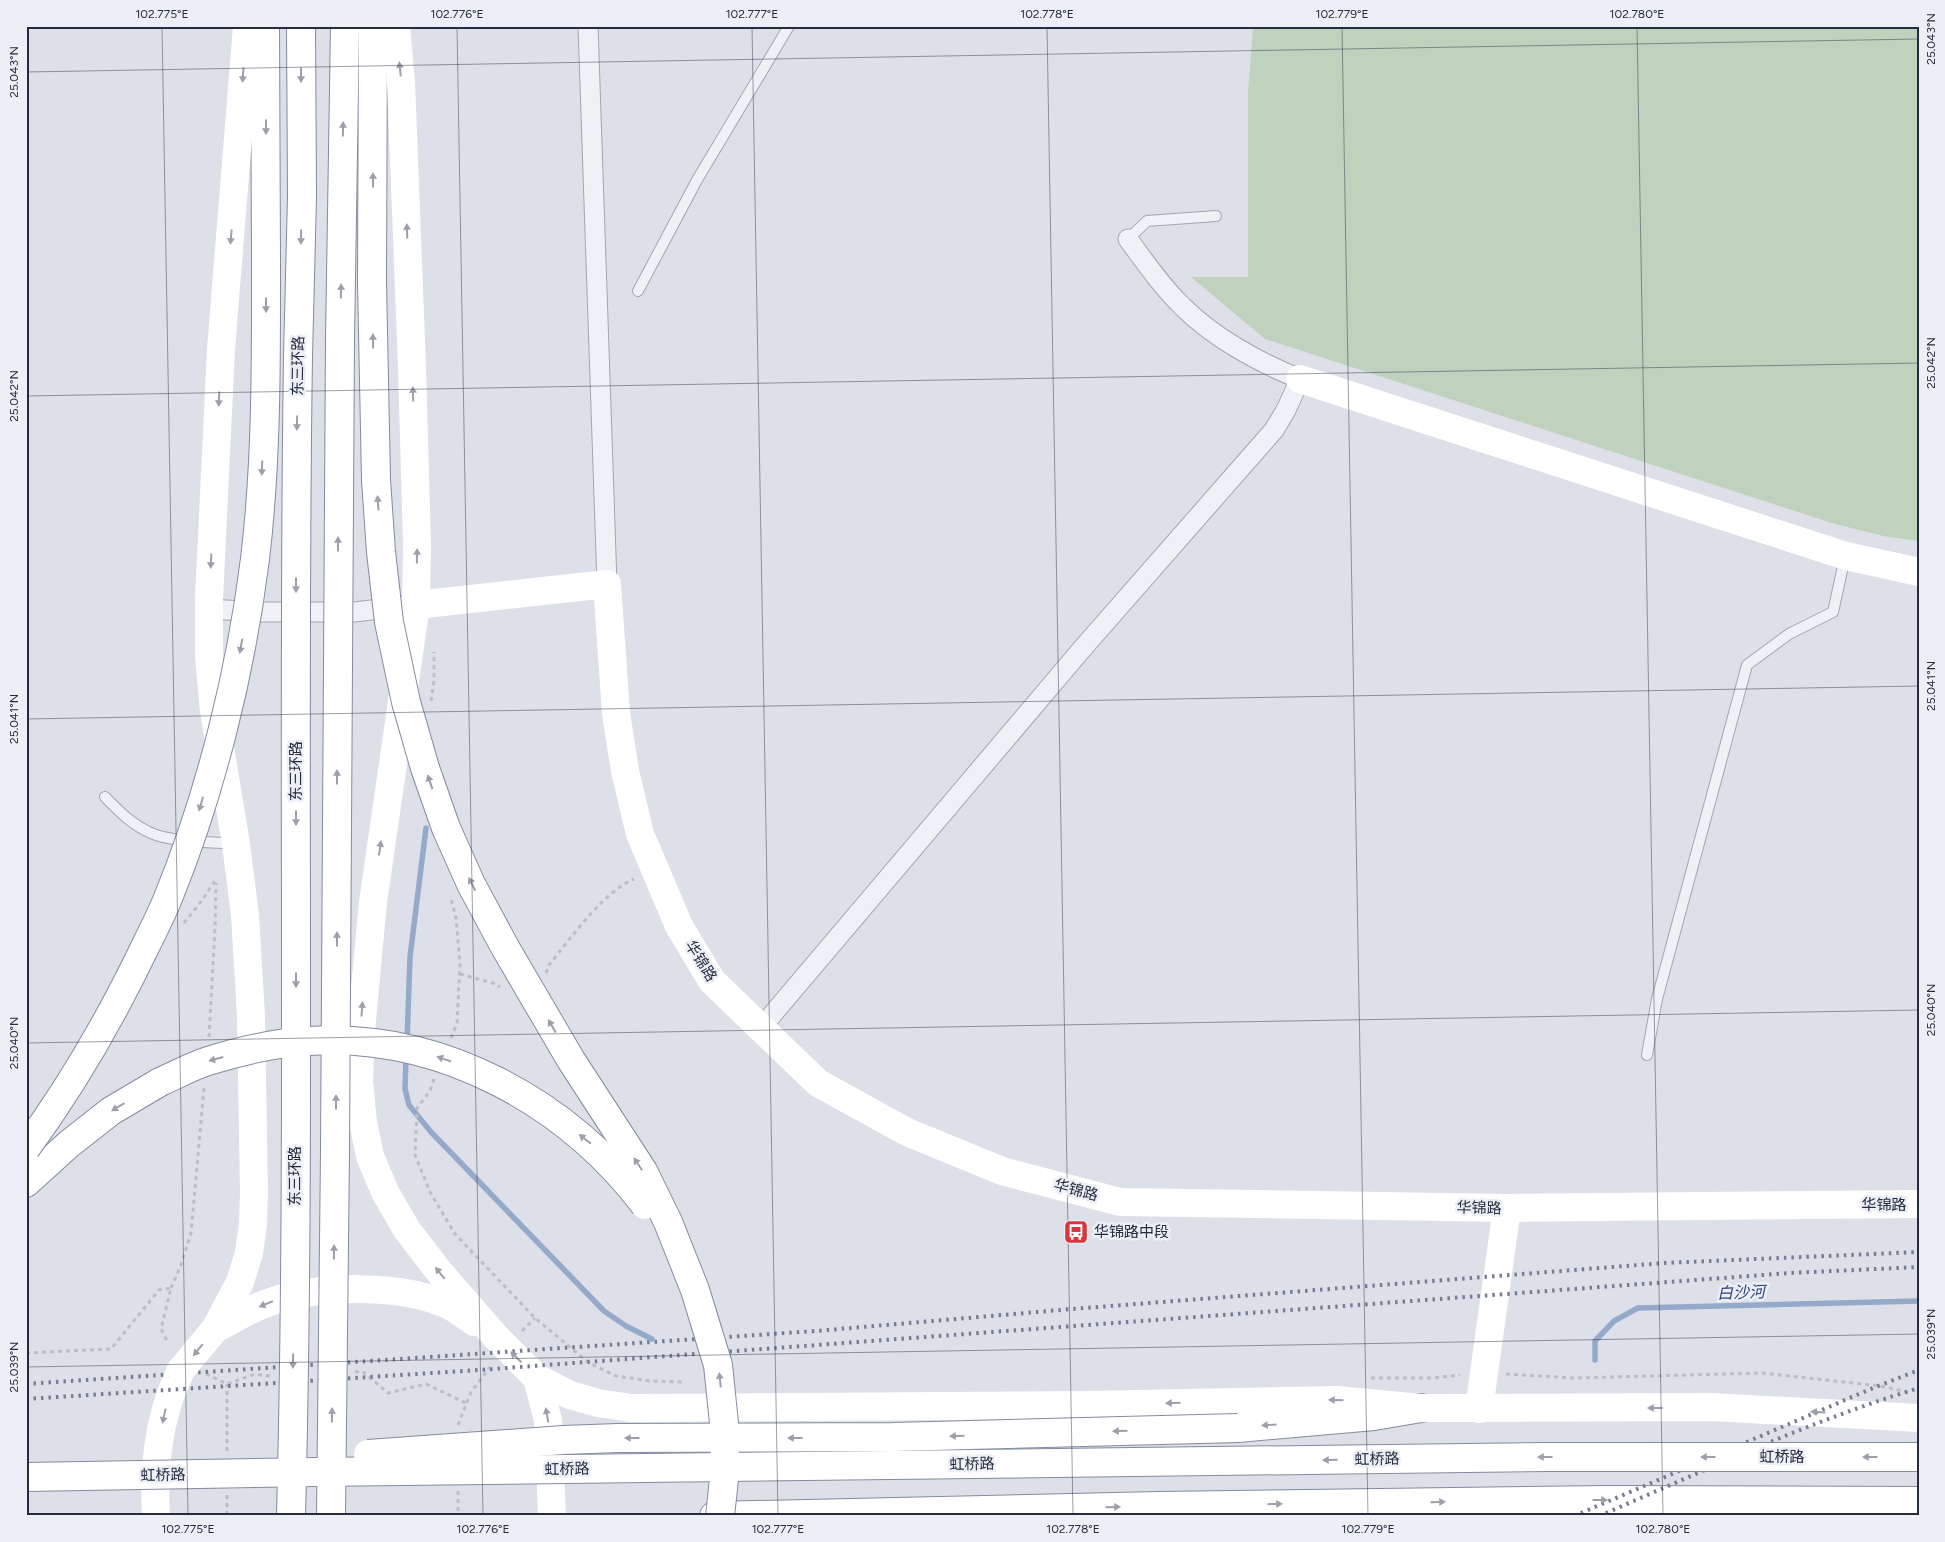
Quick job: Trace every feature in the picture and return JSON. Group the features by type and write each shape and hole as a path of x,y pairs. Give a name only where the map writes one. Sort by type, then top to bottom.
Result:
{"main road":[{"path":"156,1516 158,1446 173,1386 190,1371 240,1282 249,1253 253,1224 251,1016 245,915 236,844 214,711 209,657 209,609 221,350 247,26"},
{"path":"26,1148 54,1110 94,1045 128,983 168,898 197,818 224,722 240,652 255,559 262,446 266,257 265,26"},
{"name":"东三环路","path":"291,1516 295,1215 296,522 302,196 301,26"},
{"path":"331,1516 336,1131 340,340 345,26"},
{"path":"373,26 372,282 376,480 389,622 406,702 425,768 446,828 471,884 506,949 566,1051 643,1171 668,1222 695,1290 718,1365 724,1423 725,1470 720,1516"},
{"path":"396,26 401,82 411,349 417,546 416,605 372,902 360,1041 359,1081 363,1122 370,1156 385,1192 407,1230 441,1274 508,1334 537,1378 548,1420 552,1516"},
{"path":"1300,378 1846,556 1919,572"},
{"path":"416,605 607,584"},
{"name":"华锦路","path":"607,584 616,713 626,771 640,834 680,926 712,981 760,1029 818,1082 907,1132 1002,1171 1120,1202 1507,1208 1919,1204"},
{"path":"26,1183 69,1144 111,1111 160,1082 208,1061 261,1047 309,1041 364,1042 416,1049 467,1067 505,1084 549,1111 594,1147 625,1178 659,1223 695,1290"},
{"path":"1479,1409 1507,1208"},
{"path":"215,1329 269,1302 303,1294 363,1290 396,1292 424,1297 451,1307 508,1334"},
{"path":"537,1378 570,1395 598,1403 631,1408 1088,1405 1337,1400 1421,1408 1711,1407 1919,1418"},
{"path":"65,1477 212,1469 372,1454 563,1440 618,1438 893,1438 1238,1428 1364,1417 1421,1408"},
{"name":"虹桥路","path":"26,1478 305,1472 1548,1457 1919,1457"},
{"path":"714,1516 1158,1506 1604,1500 1919,1501"}],"street":[{"path":"588,26 607,584"},
{"path":"760,1029 1082,648 1274,430 1286,410 1300,378 1270,367 1222,338 1184,308 1157,278 1128,239"},
{"path":"209,609 260,612 354,612 416,605"}],"lane":[{"path":"638,291 697,180 789,26"},
{"path":"1128,239 1148,221 1216,216"},
{"path":"1647,1056 1657,999 1747,665 1789,634 1833,612 1846,556"},
{"path":"105,797 126,819 152,834 183,840 236,844"}],"path":[{"path":"545,975 550,964 588,917 623,884"},
{"path":"460,974 496,984 503,989"},
{"path":"416,1108 415,1155 430,1192 455,1234 535,1318 590,1363 616,1376 650,1382 692,1383"},
{"path":"26,1353 111,1349 159,1290 171,1288 161,1329 168,1343"},
{"path":"508,1334 535,1318"},
{"path":"466,1403 471,1392 490,1367"},
{"path":"190,1371 227,1384"},
{"path":"1364,1378 1432,1378 1483,1373 1574,1378 1762,1373 1882,1386 1919,1395"}],"green space":[{"path":"1253,26 1919,26 1919,541 1883,536 1835,524 1265,339 1191,277 1248,277 1248,92"}],"waterway":[{"path":"407,1042 410,957 426,828"},
{"path":"406,1057 405,1089 409,1105 431,1132 604,1311 626,1326 652,1339"},
{"name":"白沙河","path":"1595,1360 1595,1341 1614,1321 1638,1308 1919,1301"}],"railway":[{"path":"26,1384 816,1331 1664,1263 1919,1252"},
{"path":"26,1399 479,1370 1790,1273 1919,1267"},
{"path":"1574,1516 1919,1370"},
{"path":"1599,1516 1797,1431 1919,1388"}],"place":[{"name":"华锦路中段","path":"1076,1232"}]}
